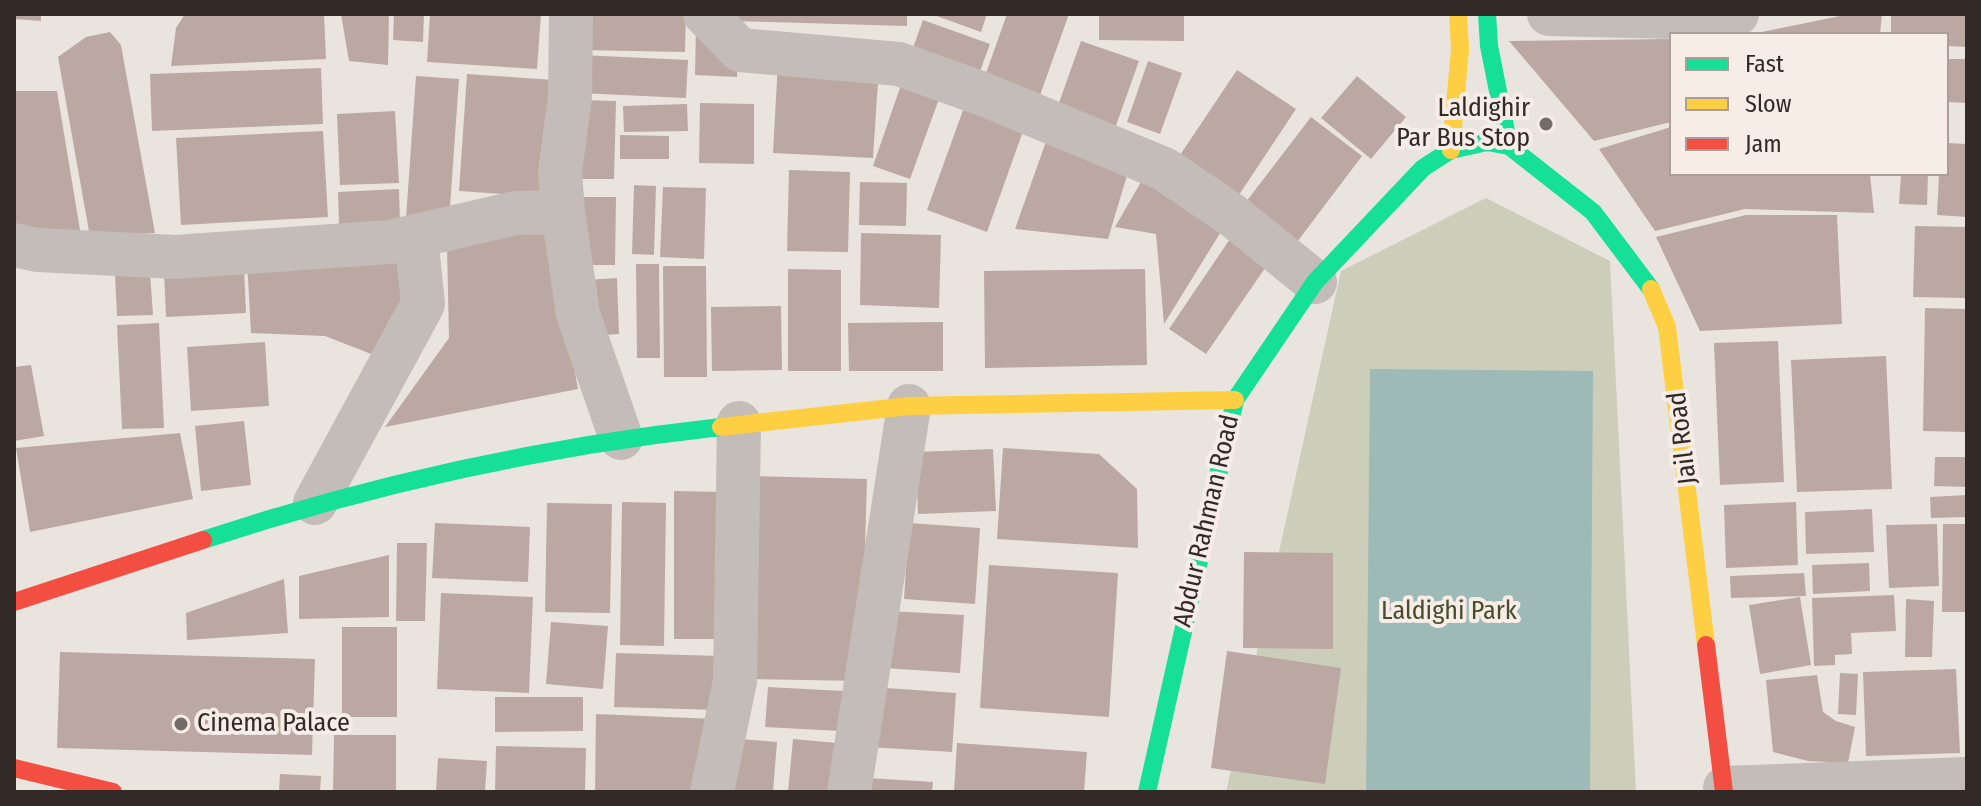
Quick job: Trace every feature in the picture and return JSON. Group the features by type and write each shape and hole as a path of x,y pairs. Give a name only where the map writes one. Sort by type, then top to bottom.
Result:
{"main road":[{"path":"1451,150 1460,49 1458,14"},
{"path":"1487,14 1489,46 1509,146"},
{"name":"Abdur Rahman Road","path":"1147,792 1235,400 1315,282 1423,168 1451,150 1487,142 1509,146"},
{"name":"Jail Road","path":"1509,146 1593,212 1648,282 1667,327 1736,790"},
{"path":"14,600 315,503 621,438 909,406 1235,400"},
{"path":"14,768 113,792"}],"street":[{"path":"571,14 570,97 560,172 563,212 578,314 621,438"},
{"path":"705,14 740,50 899,64 983,94 1164,169 1232,215 1315,282"},
{"path":"1549,14 1717,18 1737,14"},
{"path":"14,245 38,250 175,257 390,242 516,213 563,212"},
{"path":"315,503 423,304 416,236"},
{"path":"849,792 909,406"},
{"path":"712,792 735,681 739,423"},
{"path":"1736,790 1967,779"}],"green space":[{"name":"Laldighi Park","path":"1486,198 1610,261 1636,792 1226,792 1341,271"}],"water":[{"path":"1370,369 1593,371 1590,792 1366,792"}],"building":[{"path":"14,14 41,14 41,21 14,19"},
{"path":"185,14 324,14 326,59 171,66 176,28"},
{"path":"341,14 389,14 388,65 349,61"},
{"path":"394,14 424,14 423,42 393,40"},
{"path":"430,14 541,14 537,69 427,62"},
{"path":"581,14 686,14 685,52 581,50"},
{"path":"734,14 907,14 907,26 734,21"},
{"path":"931,14 987,14 981,32"},
{"path":"1007,14 1069,14 1039,98 984,79"},
{"path":"1099,14 1184,14 1184,41 1099,40"},
{"path":"1850,14 1882,14 1880,32 1762,32"},
{"path":"1891,14 1967,14 1967,47 1949,46 1949,32 1891,32"},
{"path":"923,20 990,44 975,85 908,62"},
{"path":"696,26 738,55 737,77 695,75"},
{"path":"110,32 121,45 155,233 90,237 58,57 86,37"},
{"path":"1669,39 1669,122 1594,141 1509,41"},
{"path":"1081,41 1139,61 1113,134 1055,114"},
{"path":"580,55 688,60 686,98 579,93"},
{"path":"1949,59 1967,59 1967,103 1949,102"},
{"path":"778,61 879,66 873,158 773,153"},
{"path":"1148,61 1182,73 1160,134 1127,122"},
{"path":"321,68 323,124 152,131 150,74"},
{"path":"1237,70 1296,109 1233,204 1174,164"},
{"path":"467,74 554,80 546,197 459,191"},
{"path":"416,76 459,79 449,221 406,218"},
{"path":"1357,76 1406,117 1371,159 1321,118"},
{"path":"902,82 940,96 910,179 873,166"},
{"path":"14,91 57,91 81,236 14,228"},
{"path":"967,99 1027,120 987,232 927,210"},
{"path":"577,100 616,101 614,179 575,179"},
{"path":"700,103 754,104 754,164 699,163"},
{"path":"687,104 688,131 624,132 623,106"},
{"path":"395,111 399,183 340,185 337,114"},
{"path":"1311,117 1362,156 1291,250 1239,211"},
{"path":"1669,128 1669,176 1870,176 1874,213 1745,209 1655,231 1599,149"},
{"path":"323,131 328,217 181,225 176,138"},
{"path":"1049,133 1131,162 1108,239 1015,229"},
{"path":"620,135 669,136 669,159 620,159"},
{"path":"1949,143 1967,144 1967,217 1937,215 1939,176 1949,176"},
{"path":"789,170 850,172 848,252 787,251"},
{"path":"1145,175 1227,222 1164,324 1156,234 1115,227"},
{"path":"1901,176 1928,176 1927,205 1899,204"},
{"path":"860,182 907,183 906,226 859,225"},
{"path":"634,185 656,186 654,255 632,254"},
{"path":"663,187 706,188 704,259 660,257"},
{"path":"399,189 400,225 339,227 338,192"},
{"path":"579,197 616,197 615,265 579,265"},
{"path":"1746,215 1837,215 1842,324 1700,331 1656,237"},
{"path":"1915,226 1967,227 1967,298 1913,297"},
{"path":"549,228 578,389 385,427 449,338 447,247"},
{"path":"1236,230 1274,255 1206,354 1169,329"},
{"path":"861,233 941,235 939,308 860,305"},
{"path":"401,254 407,309 389,361 325,336 251,333 247,261"},
{"path":"636,264 659,264 660,358 637,358"},
{"path":"663,266 706,266 707,377 664,377"},
{"path":"244,268 246,313 166,317 164,271"},
{"path":"788,269 841,270 841,371 788,371"},
{"path":"1145,269 1147,365 985,368 984,271"},
{"path":"150,272 153,315 117,316 115,274"},
{"path":"617,278 619,334 589,336 586,280"},
{"path":"781,306 782,370 712,371 711,307"},
{"path":"1925,308 1967,309 1967,432 1923,431"},
{"path":"943,322 943,371 849,371 848,323"},
{"path":"159,323 164,428 122,429 117,325"},
{"path":"1778,341 1784,482 1720,485 1714,343"},
{"path":"265,342 269,406 191,411 187,347"},
{"path":"1886,356 1892,489 1797,492 1791,360"},
{"path":"31,365 44,436 14,441 14,367"},
{"path":"244,421 251,485 201,491 195,426"},
{"path":"180,433 193,499 30,532 16,448"},
{"path":"1003,448 1099,454 1137,489 1138,548 997,539"},
{"path":"993,449 996,511 918,514 916,452"},
{"path":"1935,457 1967,457 1967,487 1934,486"},
{"path":"750,476 867,479 861,681 746,679"},
{"path":"674,491 724,492 723,639 674,639"},
{"path":"1967,495 1967,517 1931,518 1930,497"},
{"path":"622,502 666,503 664,646 620,645"},
{"path":"1796,502 1798,565 1726,568 1724,505"},
{"path":"547,503 612,504 610,613 545,612"},
{"path":"1872,509 1874,552 1806,554 1805,512"},
{"path":"435,523 530,527 528,582 432,578"},
{"path":"909,523 980,528 975,604 904,599"},
{"path":"1937,524 1939,586 1889,588 1886,525"},
{"path":"1943,524 1967,524 1967,612 1942,612"},
{"path":"397,543 427,543 425,621 396,621"},
{"path":"1244,552 1333,553 1333,649 1243,648"},
{"path":"389,555 389,617 299,619 299,576"},
{"path":"1869,563 1870,591 1813,594 1812,565"},
{"path":"989,565 1118,573 1109,717 980,708"},
{"path":"1804,573 1806,596 1731,598 1730,576"},
{"path":"284,579 288,633 187,640 186,613"},
{"path":"441,593 533,597 529,693 437,689"},
{"path":"1894,595 1896,631 1851,633 1852,654 1835,655 1835,665 1814,666 1812,598"},
{"path":"1800,597 1811,665 1760,674 1749,605"},
{"path":"1906,599 1934,601 1932,657 1905,657"},
{"path":"888,611 964,615 960,673 884,668"},
{"path":"551,622 608,626 603,689 546,684"},
{"path":"342,627 397,627 397,717 342,717"},
{"path":"1227,651 1341,668 1325,784 1211,768"},
{"path":"60,652 315,659 312,755 57,748"},
{"path":"616,653 721,656 719,710 614,707"},
{"path":"1956,669 1960,753 1866,756 1863,672"},
{"path":"1840,673 1858,674 1856,715 1838,714"},
{"path":"1817,675 1823,712 1836,721 1855,727 1848,763 1808,761 1773,752 1766,680"},
{"path":"768,687 843,691 840,731 765,727"},
{"path":"873,687 956,693 952,752 869,747"},
{"path":"495,697 583,697 583,731 495,732"},
{"path":"596,714 715,719 700,792 595,792"},
{"path":"334,735 396,735 396,792 333,792"},
{"path":"729,738 777,742 773,792 724,792"},
{"path":"793,739 837,743 832,792 788,792"},
{"path":"957,743 1087,752 1084,792 954,792"},
{"path":"496,746 586,748 585,792 495,792"},
{"path":"438,758 487,761 485,792 436,792"},
{"path":"280,774 321,776 320,792 279,792"},
{"path":"852,777 933,782 932,792 852,792"}],"traffic: fast":[{"path":"1487,14 1489,46 1509,146"},
{"path":"1147,792 1235,400 1315,282 1423,168 1451,150 1487,142 1509,146 1593,212 1651,289"},
{"path":"203,540 330,502 459,470 590,445 721,427"}],"traffic: slow":[{"path":"1451,150 1460,49 1458,14"},
{"path":"1651,289 1667,327 1706,645"},
{"path":"721,427 909,406 1235,400"}],"traffic: jam":[{"path":"14,602 203,540"},
{"path":"1706,645 1724,792"},
{"path":"14,768 113,792"}],"place":[{"name":"Laldighir Par Bus Stop","path":"1546,124"},
{"name":"Cinema Palace","path":"181,724"}]}
